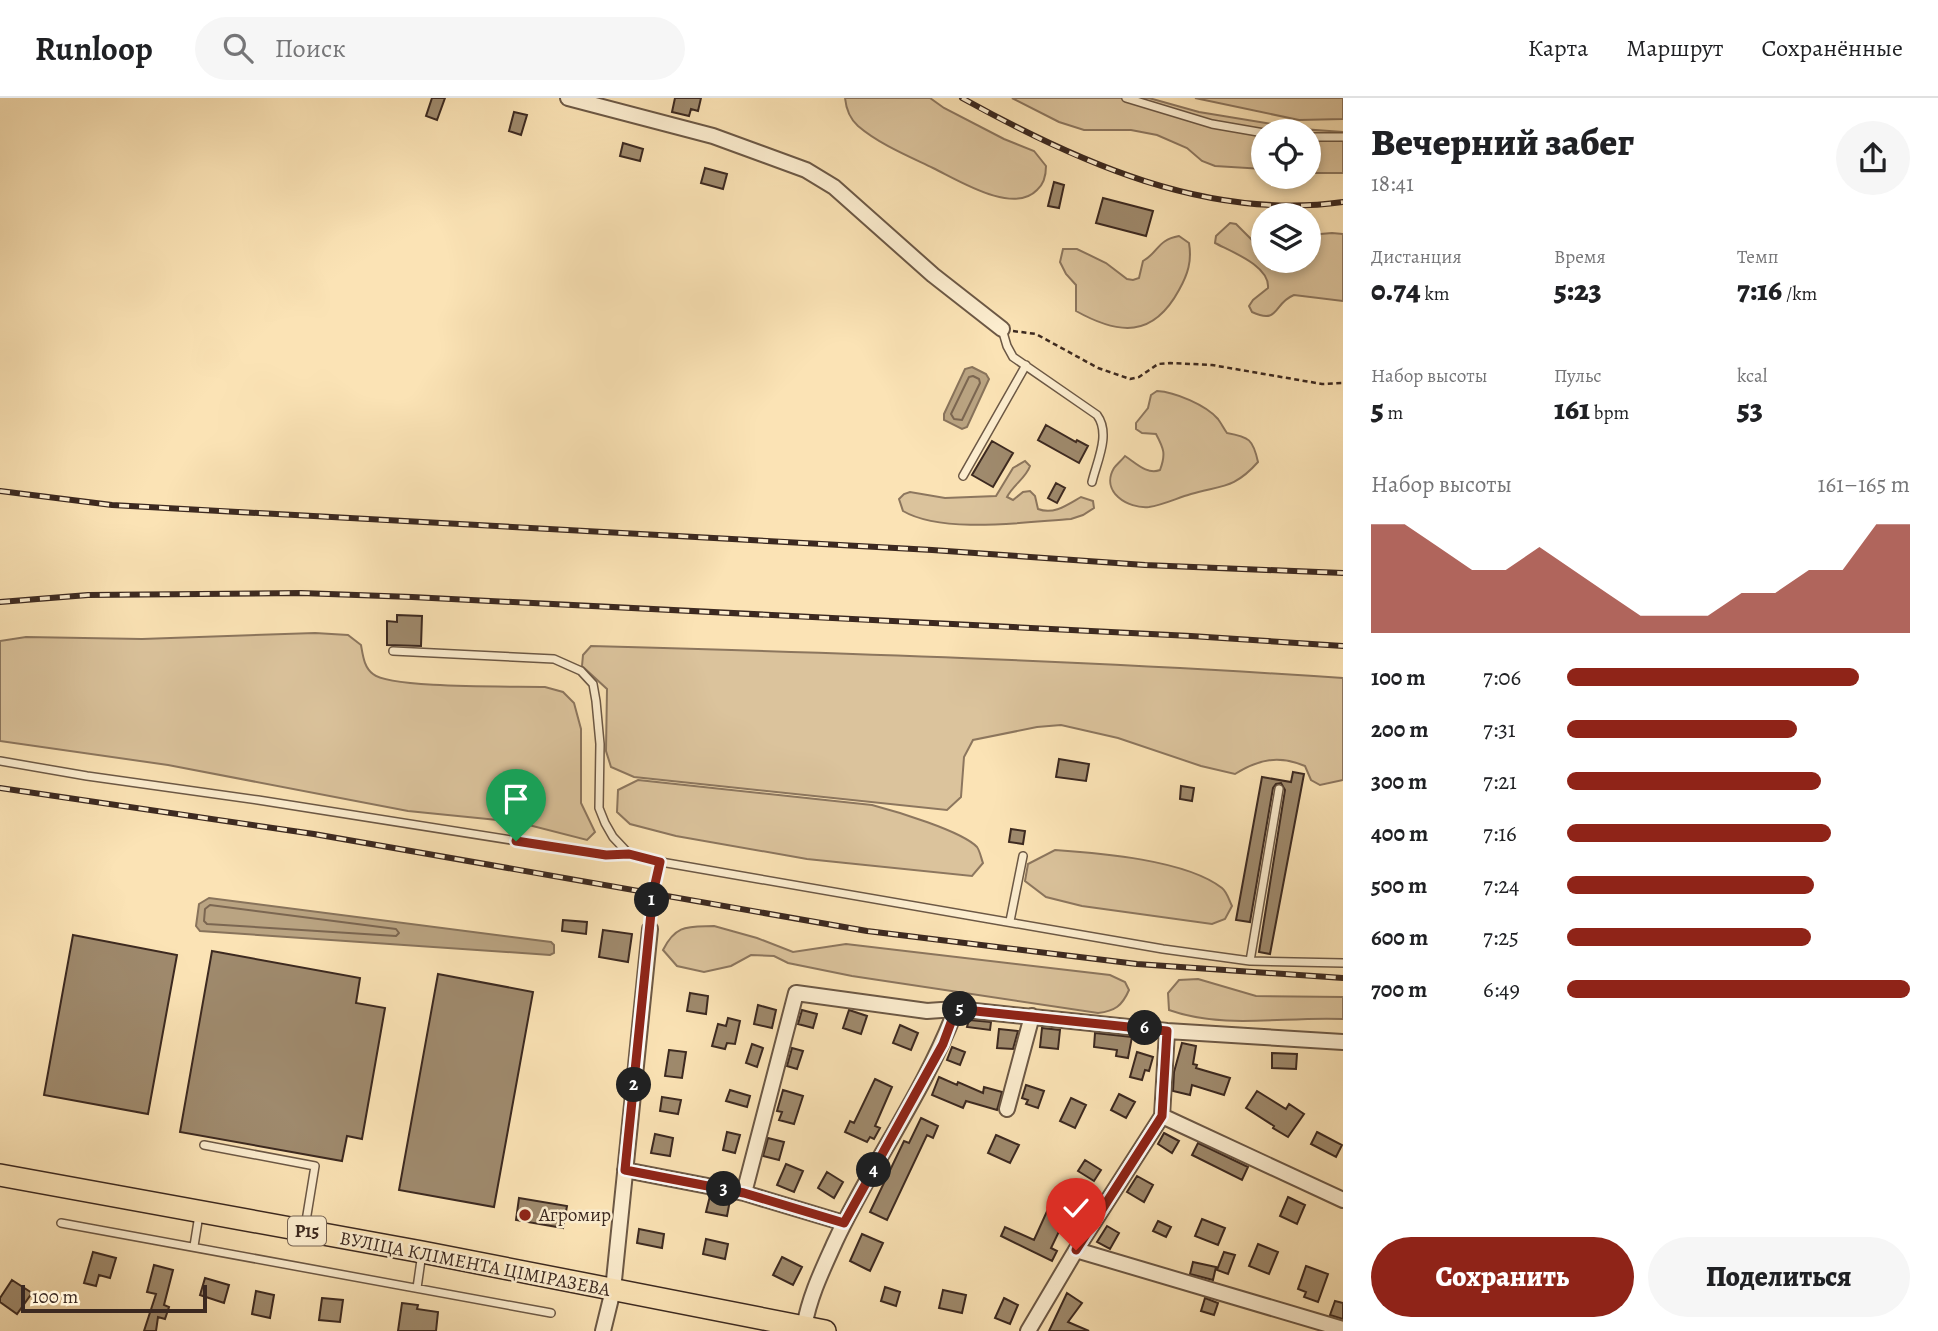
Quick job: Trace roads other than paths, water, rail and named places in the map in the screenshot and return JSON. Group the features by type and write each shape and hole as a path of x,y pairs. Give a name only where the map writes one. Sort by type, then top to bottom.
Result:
{"main road":[{"name":"ВУЛІЦА КЛІМЕНТА ЦІМІРАЗЕВА","path":"0,1175 422,1252 825,1331"}],"street":[{"path":"568,98 713,136 806,170 834,187 933,275 1002,329"},
{"path":"603,1331 613,1290 650,929"},
{"path":"744,1193 796,993 927,1011 956,1009 1167,1031 1343,1042"},
{"path":"804,1327 809,1298 844,1223 943,1044 956,1009"},
{"path":"1007,1109 1032,1016"},
{"path":"1028,1331 1076,1250 1162,1116 1167,1031"},
{"path":"1162,1116 1343,1200"},
{"path":"625,1170 744,1193 844,1223"},
{"path":"1076,1250 1343,1329"}],"lane":[{"path":"1126,98 1212,124 1251,131"},
{"path":"1321,137 1343,137"},
{"path":"1002,329 1013,356 1097,415 1103,424 1104,435 1092,482"},
{"path":"963,476 1026,365"},
{"path":"393,651 554,659 581,671 593,684 596,701 600,744 599,808 613,837 629,854"},
{"path":"0,761 606,855 629,854 660,862 1163,949 1250,961 1343,963"},
{"path":"1250,961 1279,789"},
{"path":"1010,921 1023,856"},
{"path":"204,1145 315,1166 305,1231"},
{"path":"194,1246 200,1211"},
{"path":"61,1223 551,1313"},
{"path":"417,1288 422,1252"}],"water":[{"path":"972,367 986,374 989,379 967,427 962,429 944,420 944,414 965,369"},
{"path":"209,898 551,942 554,945 554,953 550,955 200,931 196,926 199,904"}],"railway":[{"path":"962,98 1051,144 1145,181 1193,194 1243,203 1293,206 1343,202"},
{"path":"0,491 112,505 932,550 1145,565 1343,573"},
{"path":"0,602 88,595 301,593 1191,636 1343,646"},
{"path":"0,788 314,834 867,931 1137,964 1343,978"}],"place":[{"name":"Агромир","path":"525,1215"}]}
